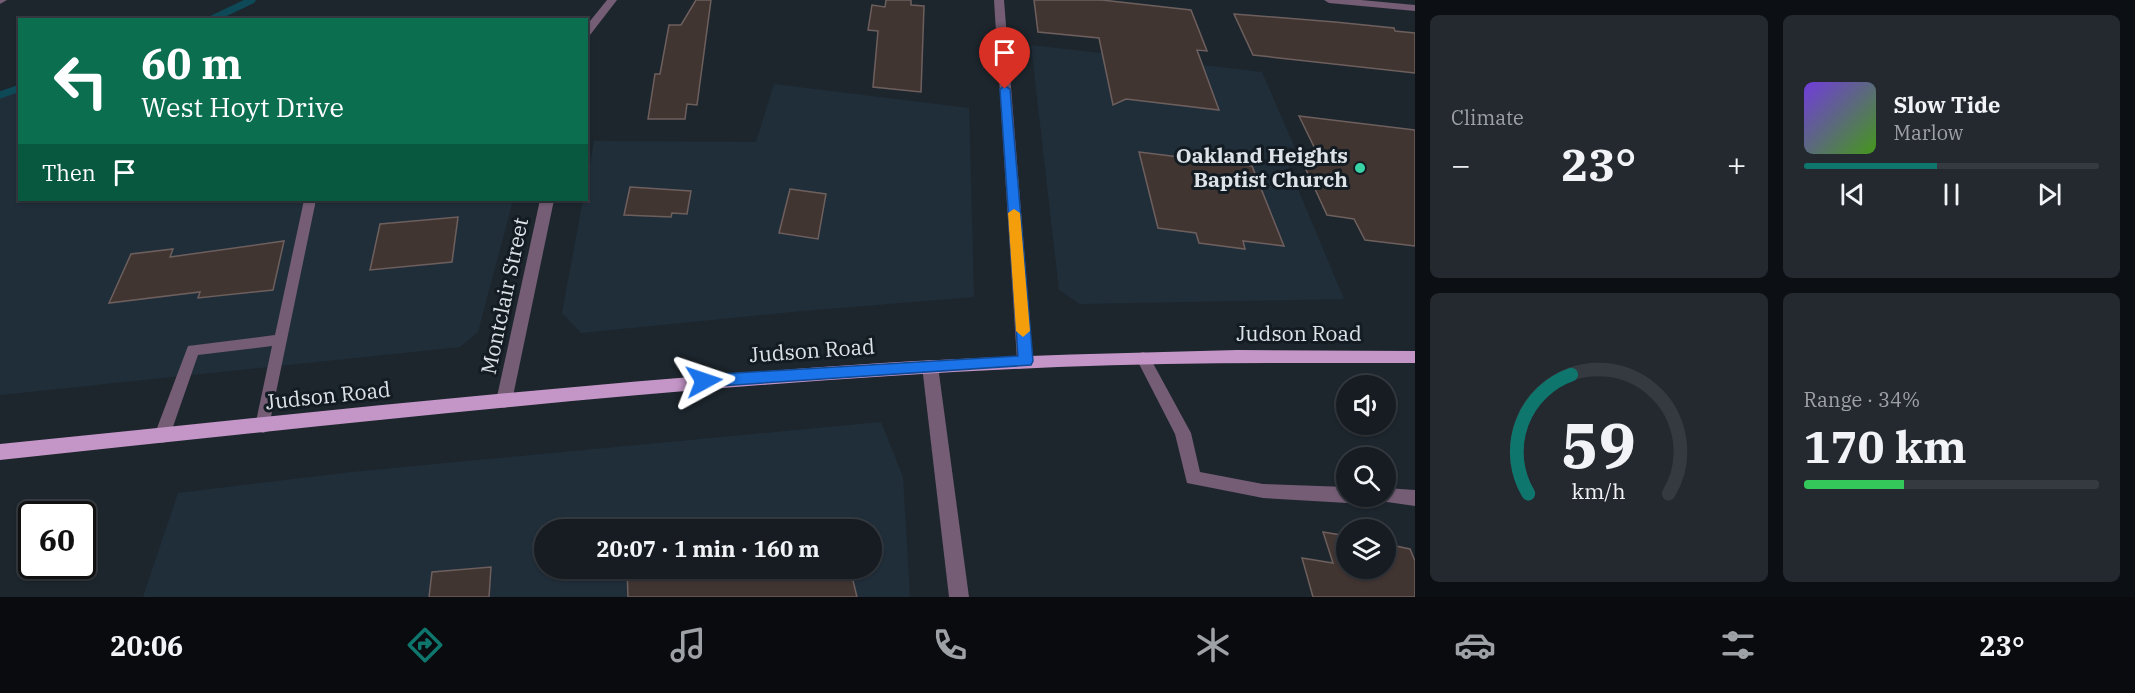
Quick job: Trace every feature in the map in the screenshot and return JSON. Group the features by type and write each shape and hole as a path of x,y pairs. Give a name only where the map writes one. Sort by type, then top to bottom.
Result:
{"main road":[{"name":"Judson Road","path":"0,452 727,379 1025,361 1415,357"}],"street":[{"path":"588,30 612,0"},
{"path":"999,0 1025,361"},
{"path":"1329,0 1415,8"},
{"name":"Montclair Street","path":"504,401 547,201"},
{"path":"930,366 959,597"}],"lane":[{"path":"263,426 310,201"},
{"path":"162,436 193,350 281,340"},
{"path":"1143,358 1183,433 1193,478 1263,491 1336,494"},
{"path":"1396,497 1415,498"}],"shaded area":[{"path":"1031,45 1262,72 1295,148 1280,146 1344,299 1080,304 1059,290"},
{"path":"774,84 969,108 974,297 581,333 562,313 583,201 588,201 588,177 594,141 756,142"},
{"path":"18,86 18,201 513,201 478,332 460,347 0,395 0,96"},
{"path":"881,422 903,477 910,597 143,597 178,493 352,472"}],"building":[{"path":"696,0 711,0 697,105 687,104 685,119 648,119 655,74 660,74 669,25 681,25"},
{"path":"886,0 911,0 911,5 924,6 921,92 873,87 878,31 868,30 872,5 885,7"},
{"path":"1034,0 1102,0 1191,10 1207,51 1197,50 1219,110 1126,99 1113,105 1099,38 1038,32"},
{"path":"1234,14 1394,28 1395,31 1415,33 1415,73 1253,55"},
{"name":"Oakland Heights Baptist Church","path":"1299,116 1415,130 1415,246 1365,240 1354,219 1327,215 1297,150 1317,153"},
{"path":"1139,152 1252,166 1284,246 1243,241 1245,249 1199,243 1196,233 1158,228"},
{"path":"630,187 691,191 687,214 672,213 671,217 624,215"},
{"path":"790,189 826,194 818,239 779,233"},
{"path":"458,217 452,262 370,270 380,224"},
{"path":"284,241 273,290 198,298 200,292 109,303 131,254 173,249 170,257"},
{"path":"1323,532 1336,534 1336,579 1396,579 1396,546 1410,549 1415,561 1415,597 1313,597 1302,558 1333,563"},
{"path":"491,567 489,597 429,597 432,572"},
{"path":"627,579 853,579 857,597 628,597"}],"waterway":[{"path":"214,18 252,0"},
{"path":"0,95 18,89"}],"slow traffic":[{"path":"1014,213 1023,331"}],"place":[{"name":"Oakland Heights Baptist Church","path":"1360,168"}],"route":[{"path":"704,381 1025,361 1005,89"}]}
